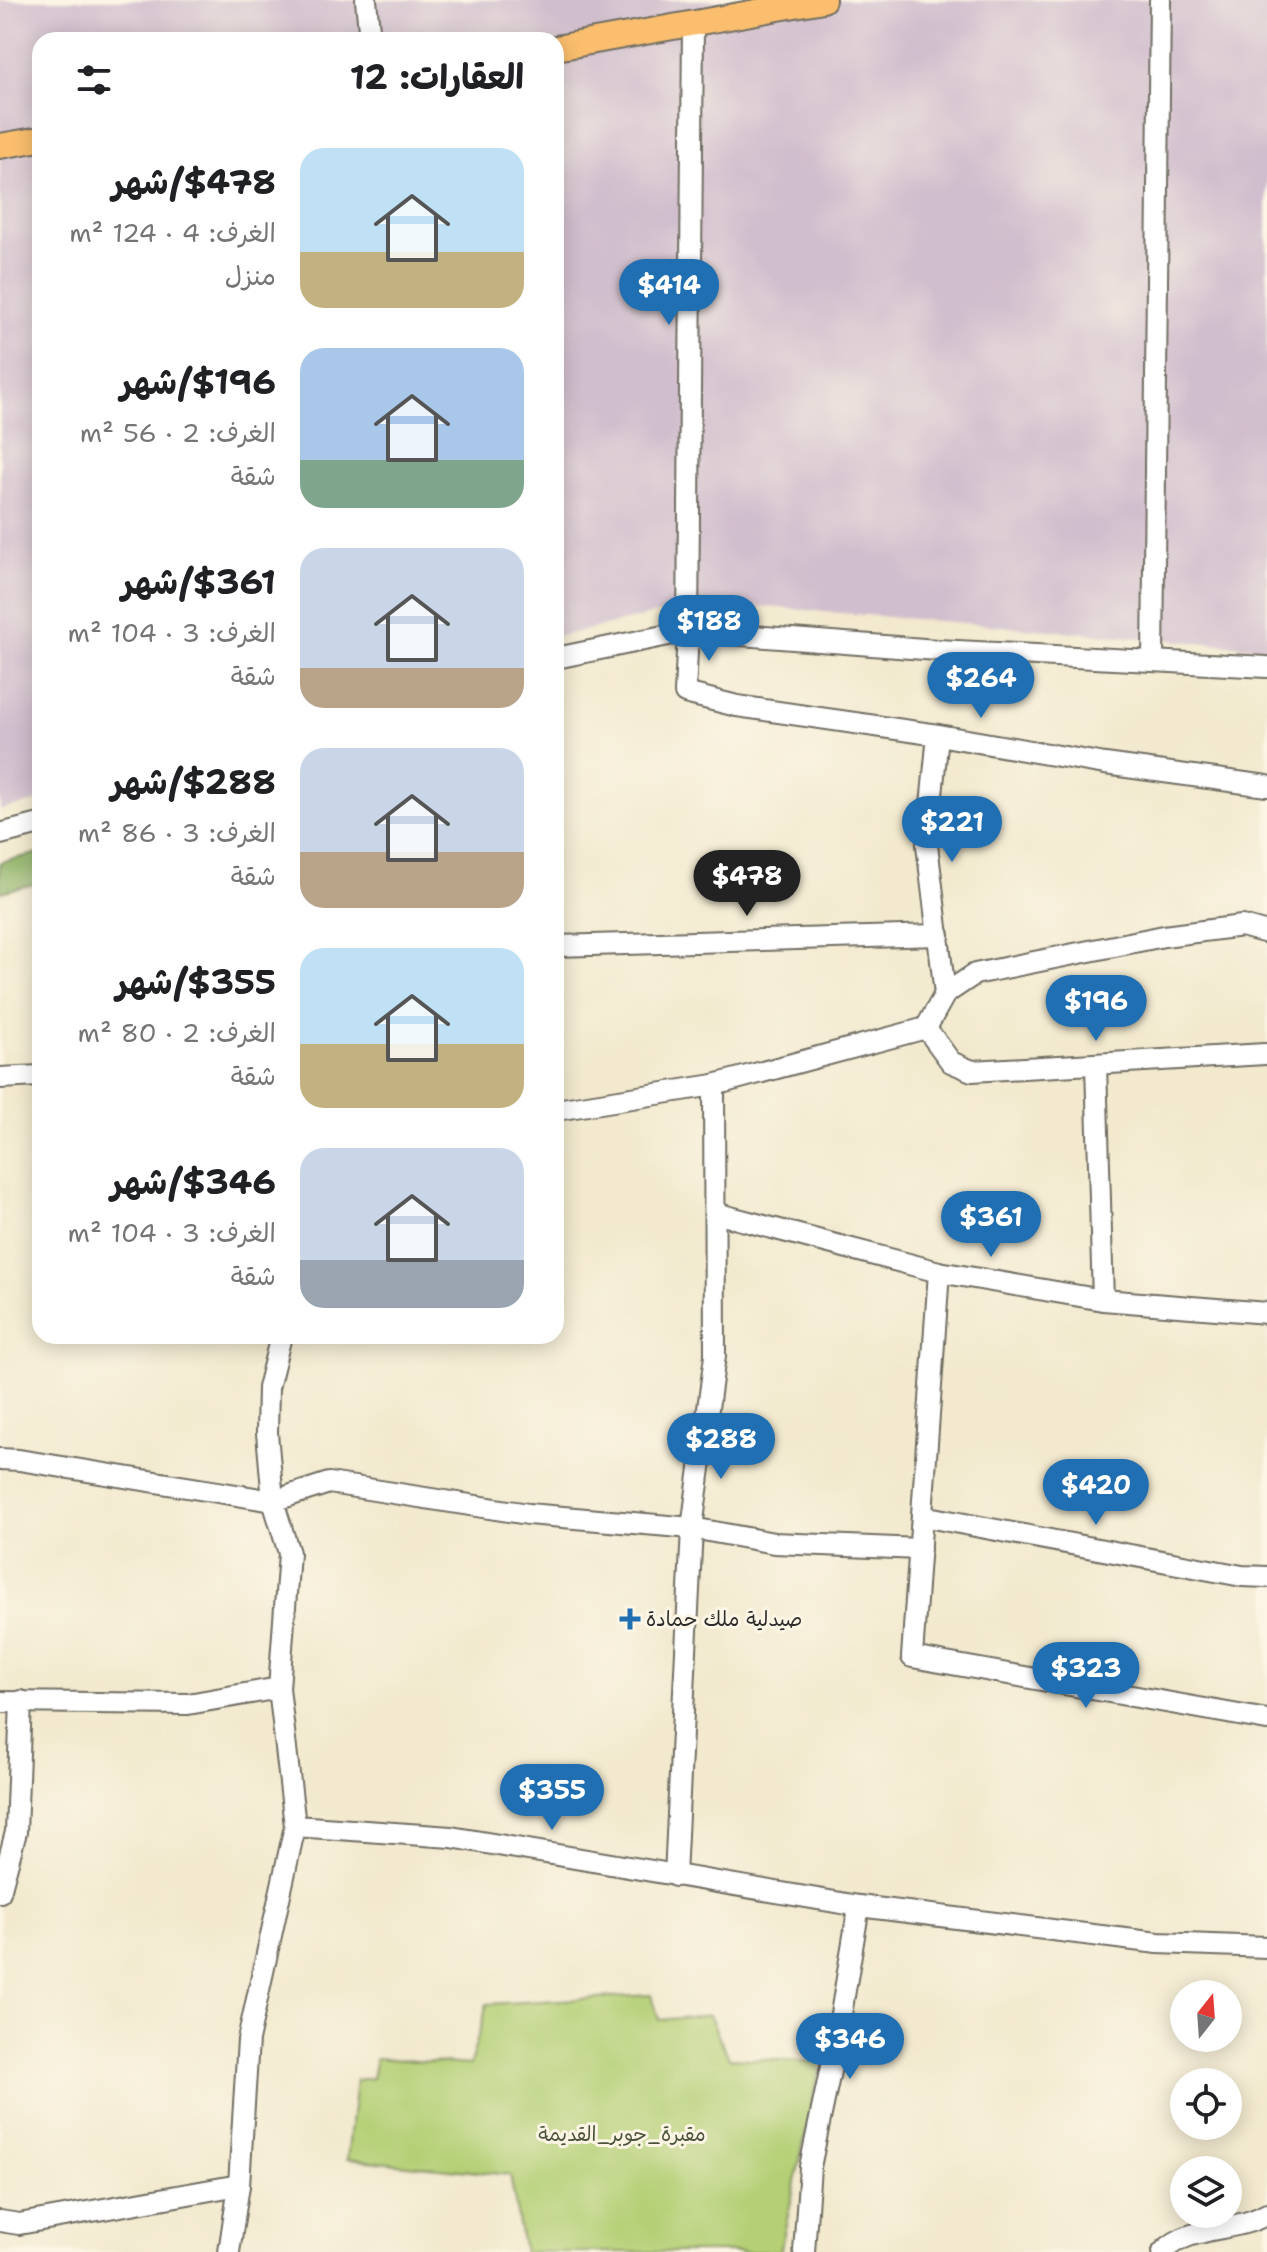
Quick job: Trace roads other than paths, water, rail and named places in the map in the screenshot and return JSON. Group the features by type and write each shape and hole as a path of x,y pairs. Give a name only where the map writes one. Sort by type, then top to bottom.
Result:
{"main road":[{"path":"564,47 811,1"},
{"path":"0,146 32,140"}],"street":[{"path":"366,0 369,32"},
{"path":"1153,660 1160,0"},
{"path":"693,24 685,693 737,706 938,735 1105,764 1267,786"},
{"path":"564,656 688,631 937,650 1267,667"},
{"path":"938,735 927,845 945,994"},
{"path":"0,834 32,826"},
{"path":"564,1109 714,1085 926,1028 945,994 975,974 1164,936 1242,926 1267,933"},
{"path":"564,946 939,935"},
{"path":"926,1028 951,1062 972,1071 1265,1054"},
{"path":"1096,1065 1103,1300"},
{"path":"0,1078 32,1076"},
{"path":"675,1876 692,1528 715,1356 714,1085"},
{"path":"715,1213 939,1272 1103,1300 1267,1313"},
{"path":"939,1272 912,1657 1267,1720"},
{"path":"229,2252 239,2185 248,2040 295,1826 279,1688 289,1553 273,1501 267,1433 268,1388 279,1344"},
{"path":"0,1459 273,1501 329,1483 528,1514 692,1528 774,1543 920,1549"},
{"path":"922,1516 1242,1576 1267,1577"},
{"path":"0,1702 188,1704 279,1688"},
{"path":"0,1892 16,1832 21,1701"},
{"path":"295,1826 451,1837 859,1906 1158,1943 1267,1947"},
{"path":"804,2252 810,2167 837,2038 859,1906"},
{"path":"0,2221 19,2224 239,2185"},
{"path":"1163,2252 1194,2233 1252,2222 1267,2214"}],"place":[{"name":"صيدلية ملك حمادة","path":"630,1619"}],"park label":[{"name":"مقبرة_جوبر_القديمة","path":"622,2134"}]}
